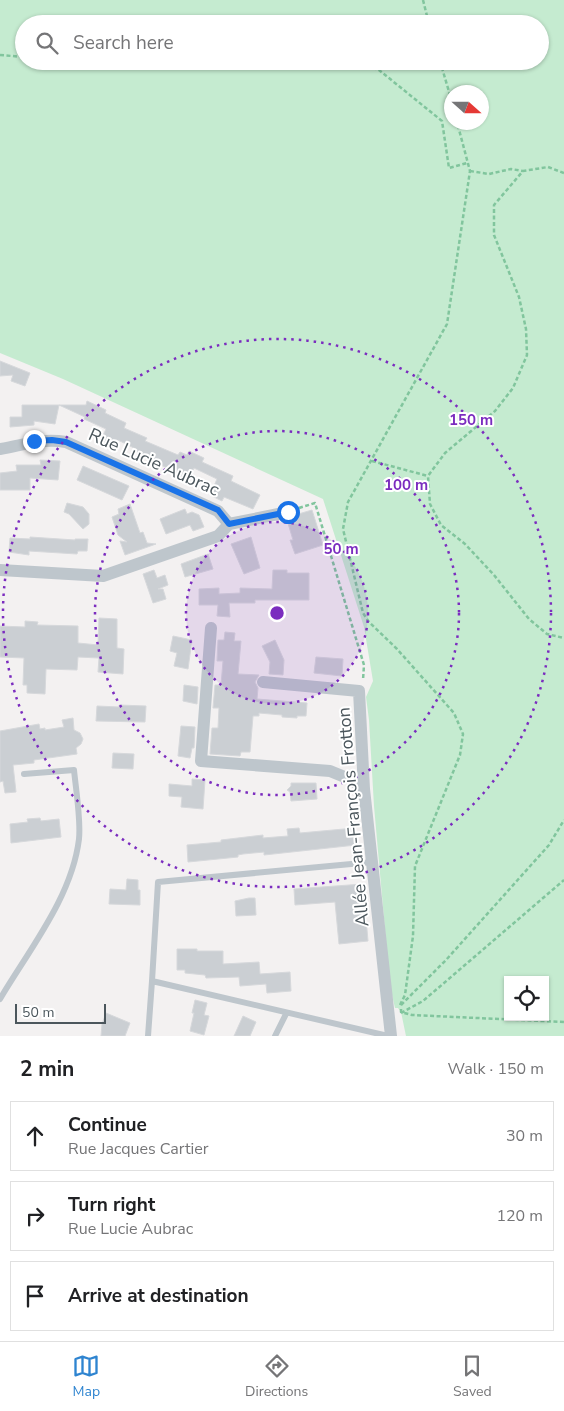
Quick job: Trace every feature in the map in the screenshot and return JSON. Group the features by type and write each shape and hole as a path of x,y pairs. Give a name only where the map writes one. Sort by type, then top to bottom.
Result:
{"street":[{"name":"Rue Lucie Aubrac","path":"0,449 34,441 52,440 66,442 218,510 229,524"},
{"path":"0,570 102,576 218,536 229,524 288,512"},
{"path":"211,628 201,762 330,771 352,780 364,789"},
{"name":"Allée Jean-François Frotton","path":"263,682 359,691 364,789 390,1032"}],"lane":[{"path":"0,999 62,899 74,867 79,837 74,770 24,774"},
{"path":"148,1036 158,882 373,862"},
{"path":"152,981 286,1014 303,1015 390,1032"},
{"path":"275,1036 286,1014"}],"path":[{"path":"423,0 427,15"},
{"path":"0,55 15,56"},
{"path":"379,70 442,121 449,168 467,163"},
{"path":"443,70 447,85"},
{"path":"401,1012 400,1006 404,995 413,936 415,866 460,755 463,734 454,713 397,648 369,622 363,613 343,530 348,502 447,324 470,172 459,130"},
{"path":"470,172 489,174 511,169 523,172 548,167 564,173"},
{"path":"523,172 494,205 494,235 519,297 526,329 527,355 513,388 495,411 444,453 428,476 430,504 441,525 465,544 494,574 529,619 548,634 564,638"},
{"path":"371,461 428,476"},
{"path":"288,512 314,502 364,665 364,679 359,691"},
{"path":"400,1006 446,960 549,845 564,820"},
{"path":"390,1032 401,1012 423,1001 564,880"},
{"path":"401,1012 412,1015 564,1022"}],"green space":[{"path":"0,0 564,0 564,1036 406,1036 401,1012 398,1008 395,1008 390,986 366,697 373,681 364,627 323,499 63,379 0,353"}],"building":[{"path":"0,361 30,373 25,386 11,381 13,375 0,376"},
{"path":"87,401 106,410 105,413 126,423 124,428 147,438 145,441 178,455 180,452 187,455 189,451 204,458 202,462 233,476 231,481 260,495 253,509 224,497 222,501 210,495 217,479 194,468 187,482 175,476 176,473 118,440 115,447 101,440 106,429 59,405 86,405"},
{"path":"22,405 59,405 55,424 34,421 34,425 10,427 10,417 22,417"},
{"path":"40,460 60,461 58,480 30,478 30,490 0,490 0,473 17,471 16,465 41,465"},
{"path":"83,466 129,486 122,500 77,480"},
{"path":"67,503 83,507 89,514 89,524 83,529 69,514 64,512"},
{"path":"130,504 140,533 143,532 147,543 156,544 125,555 120,541 127,542 118,535 112,517 119,514 118,509"},
{"path":"185,509 187,514 192,512 199,515 204,527 193,531 190,525 166,534 160,519"},
{"path":"312,510 323,545 295,554 290,540 293,540 287,520 295,515"},
{"path":"30,537 88,539 87,551 78,551 77,554 29,551 29,555 9,552 10,538 30,539"},
{"path":"251,537 260,568 244,574 231,544"},
{"path":"208,554 213,569 185,577 181,564"},
{"path":"154,570 157,578 165,575 168,585 158,589 163,589 166,599 153,603 143,574"},
{"path":"273,570 287,570 287,573 309,573 309,600 255,600 255,603 229,603 230,617 217,616 218,605 199,605 199,589 219,588 219,594 240,593 240,588 272,589"},
{"path":"99,618 117,619 117,648 124,649 123,674 98,672 99,658 78,657 77,670 46,669 45,694 27,693 27,685 23,685 24,658 0,657 0,626 25,627 25,621 38,622 37,625 78,626 78,643 98,645"},
{"path":"225,632 235,633 234,641 241,641 238,674 259,675 255,682 258,688 257,699 307,703 306,716 297,716 297,718 259,713 259,716 253,716 250,752 241,752 240,756 210,754 212,728 218,728 219,708 213,708 215,685 221,685 223,661 217,661 218,640 224,640"},
{"path":"173,636 192,640 188,669 174,666 177,653 170,651"},
{"path":"275,640 284,660 283,675 269,674 270,662 262,646"},
{"path":"316,657 343,659 342,676 314,673"},
{"path":"184,685 198,687 197,704 183,701"},
{"path":"119,705 146,706 145,722 96,721 97,706 119,707"},
{"path":"73,718 74,730 80,733 83,739 76,748 77,754 34,760 34,763 13,765 16,792 5,793 3,781 0,782 0,731 39,724 40,729 45,728 45,730 64,727 62,720"},
{"path":"181,726 195,727 194,748 192,748 190,758 178,756"},
{"path":"113,753 134,754 133,769 112,768"},
{"path":"192,779 205,780 203,809 181,807 182,797 169,796 169,784 192,786"},
{"path":"291,783 316,783 317,799 291,801 290,792 287,790"},
{"path":"40,818 41,821 59,819 61,837 11,843 10,824 28,822 27,819"},
{"path":"299,828 300,833 355,828 356,845 264,855 264,852 243,854 238,855 238,857 188,862 187,845 263,835 263,838 288,836 287,829"},
{"path":"127,879 138,880 140,905 109,904 110,889 126,890"},
{"path":"363,884 368,941 339,944 335,902 295,905 294,889"},
{"path":"255,898 256,915 236,916 235,901"},
{"path":"177,949 223,951 223,964 259,962 260,974 290,972 291,991 267,993 266,984 240,986 239,977 206,978 205,975 185,973 185,970 177,970"},
{"path":"195,1000 207,1003 204,1015 209,1016 204,1035 190,1031"},
{"path":"106,1013 130,1023 125,1036 101,1036 102,1024"},
{"path":"243,1016 256,1022 250,1036 234,1036"}],"route":[{"path":"34,441 52,440 66,442 218,510 229,524 288,512"}]}
